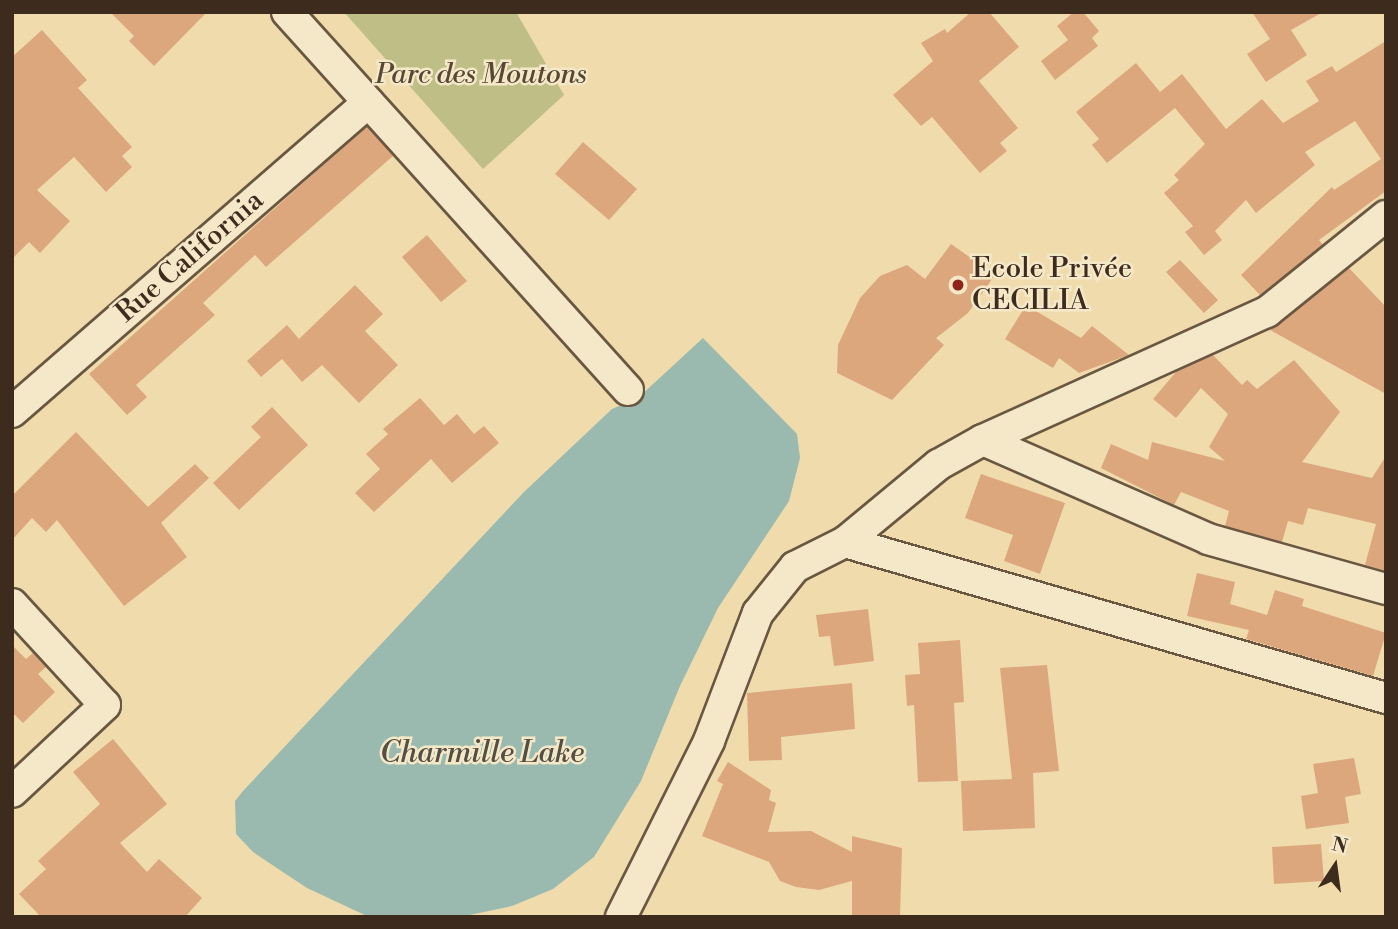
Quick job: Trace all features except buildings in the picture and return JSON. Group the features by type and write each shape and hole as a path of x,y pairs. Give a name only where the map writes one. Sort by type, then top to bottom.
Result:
{"street":[{"path":"287,12 628,390"},
{"name":"Rue California","path":"12,411 368,102"},
{"path":"621,917 709,741 758,613 795,567 845,542 938,465 983,440 1267,312 1386,216"},
{"path":"983,440 1208,538 1386,589"},
{"path":"845,542 1386,698"},
{"path":"12,604 105,705 12,792"}],"green space":[{"name":"Parc des Moutons","path":"344,12 516,12 564,95 483,169"}],"water":[{"name":"Charmille Lake","path":"703,338 797,434 800,458 789,501 718,608 680,686 641,781 594,857 553,889 512,906 460,917 369,917 307,888 253,852 236,834 235,801 243,791 524,492 612,409 639,397"}],"place":[{"name":"Ecole Privée CECILIA","path":"958,285"}]}
